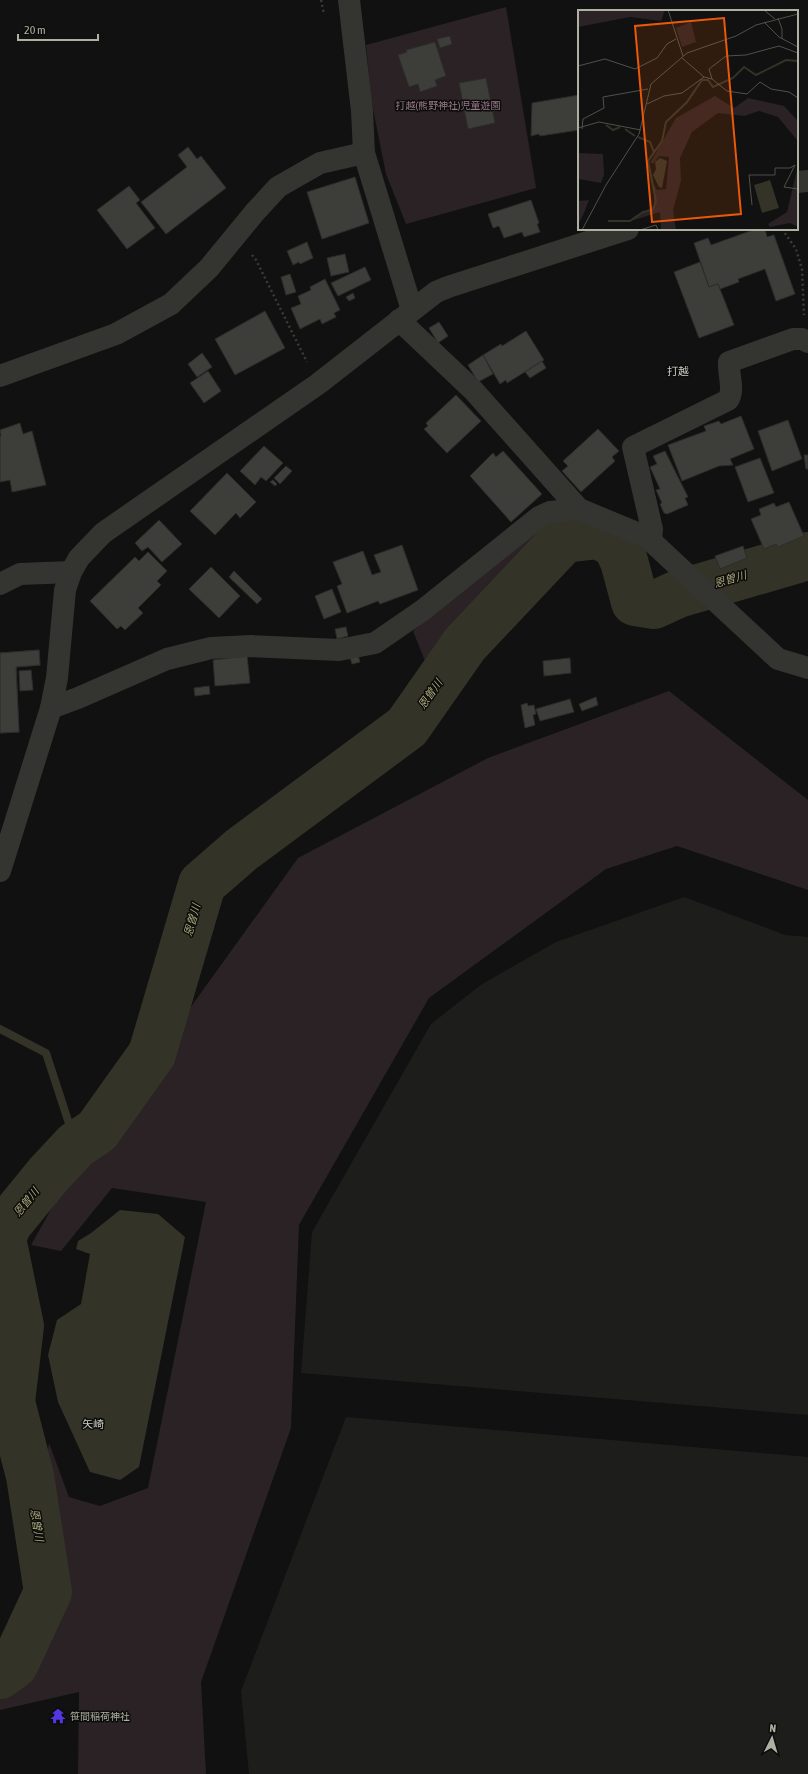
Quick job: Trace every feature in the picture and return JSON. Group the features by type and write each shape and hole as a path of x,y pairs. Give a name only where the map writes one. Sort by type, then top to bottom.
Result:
{"street":[{"path":"349,0 362,111 364,153 405,315 579,510"},
{"path":"0,376 116,334 171,304 209,268 255,212 278,187 320,163 364,153"},
{"path":"798,182 808,181"},
{"path":"0,871 50,708 57,678 66,590 71,572 79,558 103,533 318,384 436,292 625,230"},
{"path":"651,541 652,529 633,447 728,400 732,395 728,369 729,362 793,339 805,340"},
{"path":"50,708 78,698 167,659 210,648 251,646 339,650 375,643 423,610 539,517 563,510 579,510 644,536 693,579 778,659 808,668"},
{"path":"0,584 20,574 71,572"}],"path":[{"path":"783,230 796,249 802,269 805,340"},
{"path":"236,235 256,260 318,384"}],"shaded area":[{"path":"684,897 785,935 808,937 808,1415 301,1373 312,1232 431,1024 482,984 556,942"},
{"path":"120,1210 158,1214 185,1237 139,1467 120,1480 90,1472 58,1402 48,1355 57,1320 81,1304 90,1254 76,1249 78,1241 91,1233"},
{"path":"346,1417 808,1457 808,1774 249,1774 241,1691"}],"green space":[{"name":"打越(熊野神社)児童遊園","path":"506,7 536,188 406,224 386,174 371,99 366,45"},
{"path":"580,519 556,535 473,622 463,624 431,676 413,631 539,522"},
{"path":"669,691 808,800 808,890 677,846 606,869 429,998 299,1225 291,1428 201,1682 206,1774 78,1774 79,1692 0,1710 0,1652 33,1638 47,1567 41,1490 49,1443 69,1497 100,1506 148,1488 206,1202 112,1188 61,1251 31,1245 72,1172 298,858 488,758"}],"building":[{"path":"450,36 452,44 440,48 437,39"},
{"path":"435,42 446,76 435,80 437,86 420,92 418,84 409,87 398,55 407,52 406,50"},
{"path":"486,78 495,123 468,129 459,83"},
{"path":"578,95 578,130 531,136 532,103"},
{"path":"188,147 197,159 201,156 226,188 166,234 141,202 187,167 178,155"},
{"path":"355,177 369,223 322,239 307,192"},
{"path":"129,186 140,200 136,203 155,228 127,249 97,210"},
{"path":"531,200 539,223 537,224 540,232 524,237 522,232 504,238 499,226 493,228 488,214"},
{"path":"753,230 765,230 767,237 774,235 795,294 776,301 765,269 738,279 739,282 720,289 718,284 709,287 694,243 708,238 711,245"},
{"path":"307,242 313,258 300,264 299,262 293,265 287,251"},
{"path":"345,254 349,272 331,276 327,258"},
{"path":"700,262 709,287 718,284 734,325 699,338 674,272"},
{"path":"365,267 371,280 338,296 331,283"},
{"path":"290,274 296,292 286,295 281,277"},
{"path":"325,279 340,310 334,313 336,317 322,324 320,319 300,329 291,308 301,304 298,296 311,290 310,287"},
{"path":"353,293 355,298 349,301 346,297"},
{"path":"265,311 285,348 235,375 215,339"},
{"path":"439,322 448,336 438,343 429,328"},
{"path":"526,331 544,360 507,383 506,380 500,384 483,355 501,344 502,346"},
{"path":"202,353 212,367 197,377 188,364"},
{"path":"483,355 493,374 478,382 468,365"},
{"path":"542,361 546,368 530,378 525,372"},
{"path":"208,371 221,391 204,403 190,383"},
{"path":"456,395 481,421 447,453 424,429 428,426 426,423"},
{"path":"741,416 754,449 730,459 733,465 719,466 682,481 668,445 706,431 704,426 719,421 721,424"},
{"path":"788,420 802,459 772,471 758,431"},
{"path":"20,423 23,434 32,431 46,485 12,492 10,480 0,482 0,430"},
{"path":"598,429 619,451 612,457 615,461 581,492 562,471 568,466 563,461"},
{"path":"264,446 283,463 266,481 261,477 255,485 240,471"},
{"path":"503,451 542,494 511,522 470,476 493,453 496,457"},
{"path":"665,451 688,497 685,498 688,505 667,514 664,513 660,504 662,503 656,490 660,489 650,467 657,464 653,456"},
{"path":"804,455 808,455 808,469 806,469"},
{"path":"760,458 774,493 748,502 735,467"},
{"path":"286,466 292,471 280,484 274,478"},
{"path":"227,473 256,502 240,518 236,513 215,535 190,511"},
{"path":"273,480 277,484 275,486 270,482"},
{"path":"789,502 804,536 778,547 776,544 764,549 751,519 761,515 759,509 774,503 776,507"},
{"path":"159,520 182,544 162,562 148,547 142,551 135,543"},
{"path":"402,545 418,590 380,604 378,601 347,613 337,586 342,584 333,562 363,551 372,575 381,572 374,555"},
{"path":"743,546 747,558 720,569 715,556"},
{"path":"148,552 167,571 157,581 161,585 138,608 143,613 125,630 121,626 117,629 90,601 135,557 139,561"},
{"path":"211,567 240,596 219,618 189,589"},
{"path":"234,571 262,599 257,604 229,577"},
{"path":"332,589 341,612 324,619 315,596"},
{"path":"346,627 348,636 337,639 335,629"},
{"path":"39,650 40,665 16,667 19,732 0,733 0,653"},
{"path":"39,650 40,665 16,667 19,732 0,733 0,653"},
{"path":"358,655 360,662 352,664 350,657"},
{"path":"247,656 250,683 215,686 213,660"},
{"path":"570,658 571,673 544,676 543,661"},
{"path":"31,670 33,690 20,691 19,671"},
{"path":"209,686 210,694 195,696 194,688"},
{"path":"596,697 598,705 582,711 579,704"},
{"path":"570,699 574,712 540,721 536,709"},
{"path":"527,703 528,706 534,705 536,714 533,715 535,725 525,728 521,705"},
{"name":"笹間稲荷神社","path":"56,1714 61,1714 60,1718 55,1718"}],"waterway":[{"name":"恩曽川","path":"0,1675 14,1665 48,1592 30,1476 11,1402 20,1326 2,1238 8,1224 48,1175 76,1145 97,1131 152,1054 202,884 241,850 407,727 465,644 564,539 598,535 616,544 624,561 635,602 654,605 678,594 808,556"},
{"path":"0,1029 46,1053 76,1145"}],"place":[{"name":"笹間稲荷神社","path":"58,1716"}],"district":[{"name":"打越","path":"678,371"},
{"name":"矢崎","path":"93,1424"}]}
